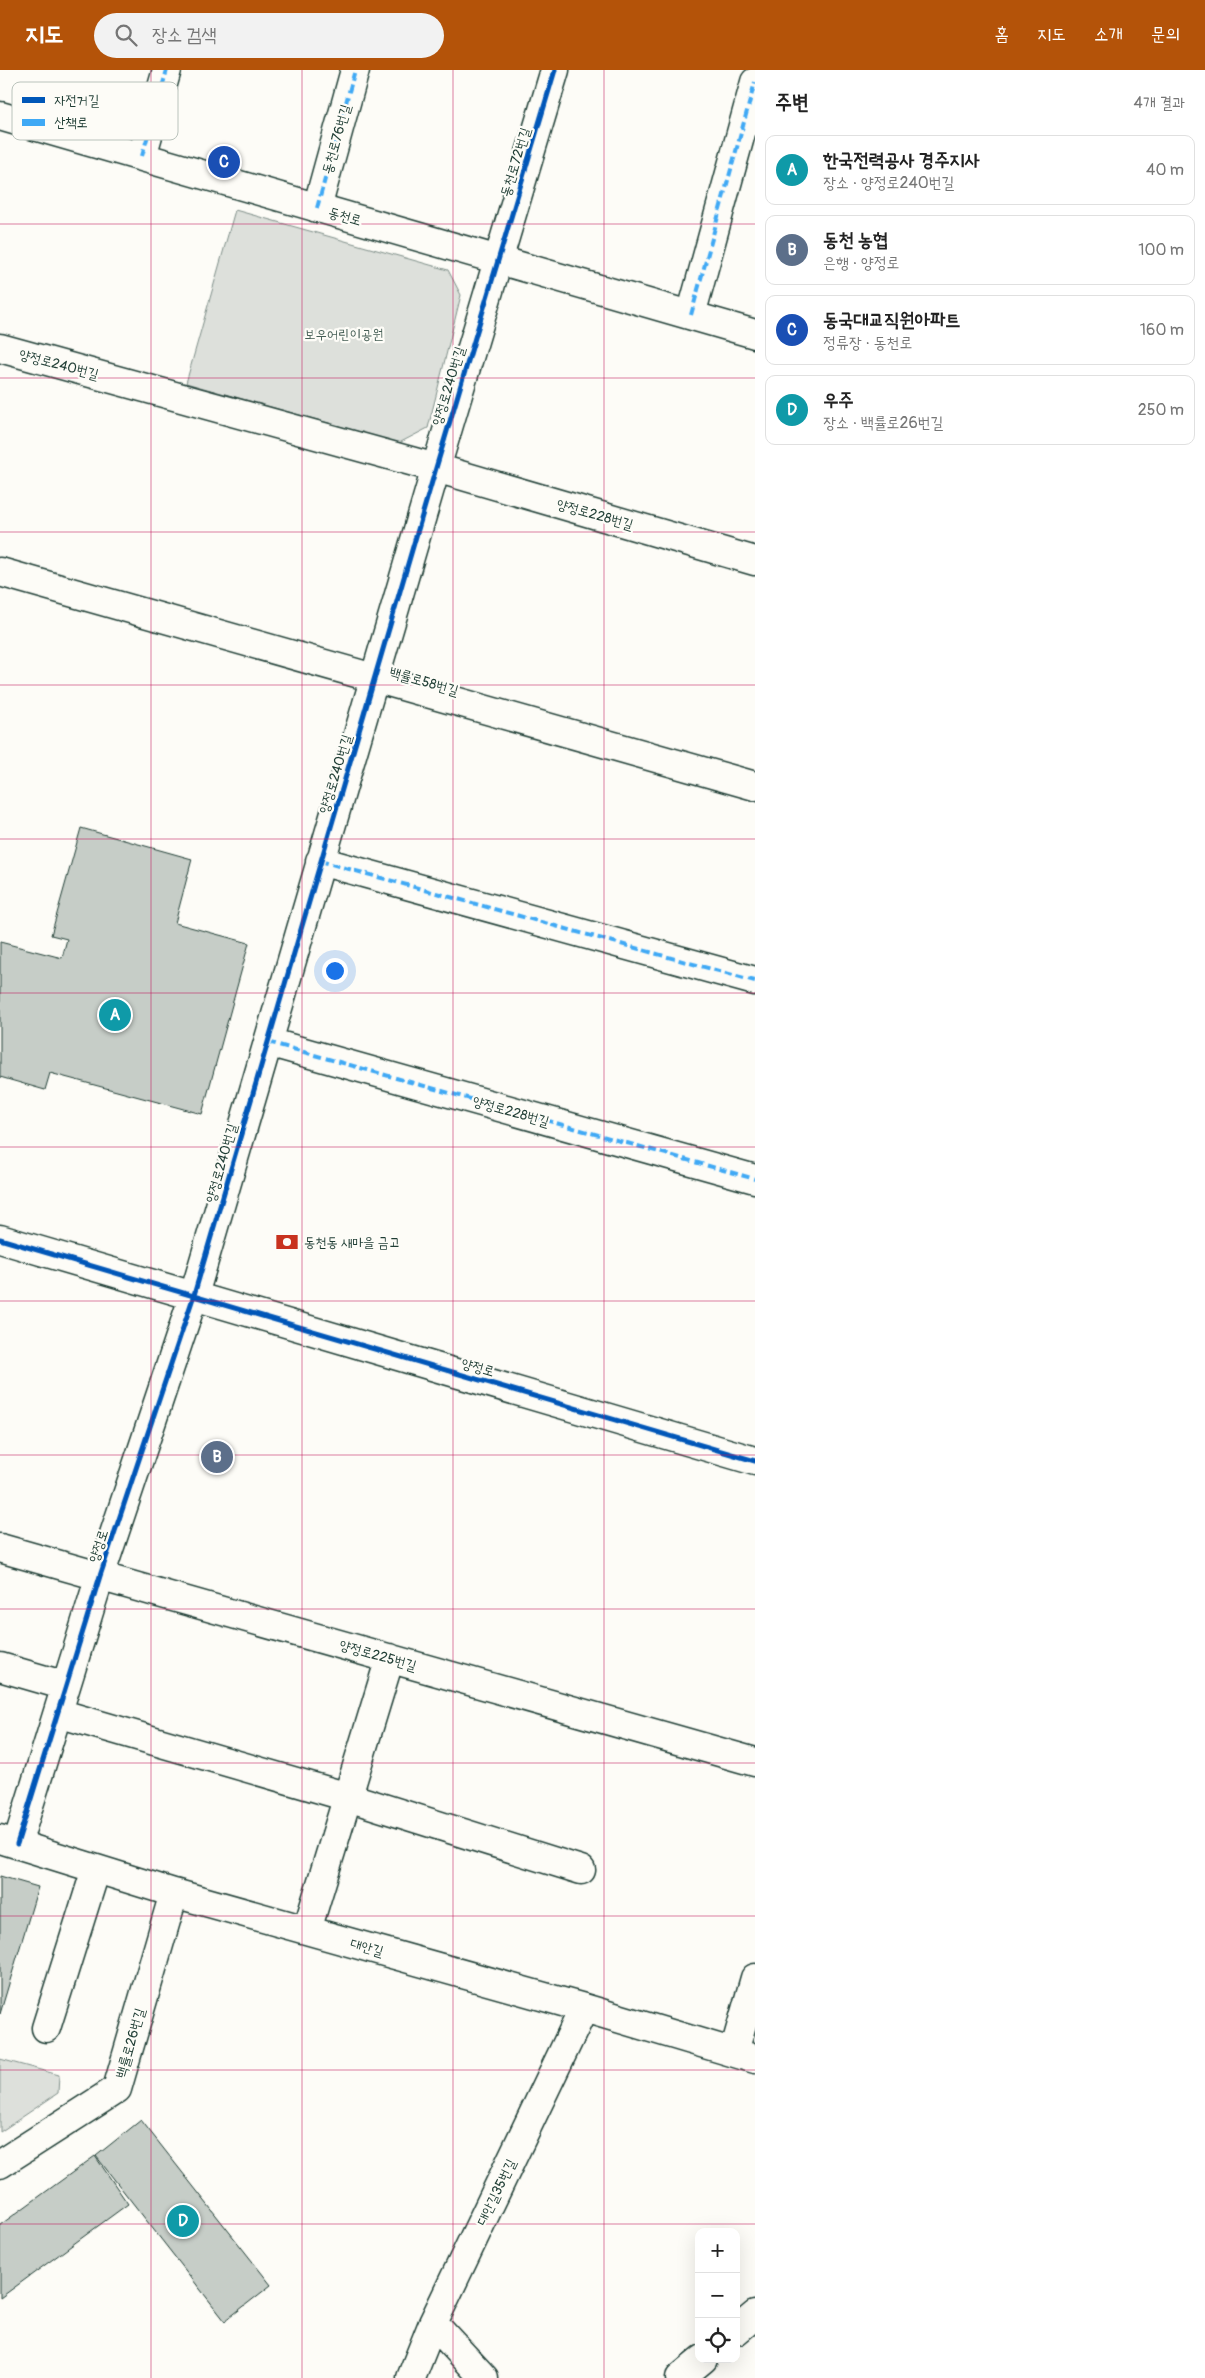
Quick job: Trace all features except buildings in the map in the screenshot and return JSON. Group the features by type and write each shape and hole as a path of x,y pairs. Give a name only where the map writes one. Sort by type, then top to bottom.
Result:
{"street":[{"name":"동천로76번길","path":"317,208 356,70"},
{"name":"동천로72번길","path":"498,260 555,70"},
{"path":"691,315 755,82"},
{"name":"동천로","path":"85,140 755,334"},
{"path":"142,156 147,140"},
{"name":"양정로240번길","path":"194,1295 498,260"},
{"name":"양정로240번길","path":"0,348 436,468"},
{"name":"양정로228번길","path":"436,468 755,561"},
{"name":"백률로58번길","path":"0,572 755,786"},
{"path":"320,861 755,981"},
{"name":"양정로228번길","path":"268,1042 755,1179"},
{"name":"양정로","path":"0,1240 194,1295 755,1461"},
{"name":"양정로","path":"9,1842 58,1713 100,1576 194,1295"},
{"name":"양정로225번길","path":"0,1548 755,1762"},
{"path":"307,1930 390,1658"},
{"path":"0,1667 66,1686"},
{"path":"58,1713 348,1797 581,1870"},
{"name":"대안길","path":"9,1842 174,1893 584,2008 745,2056 755,1978"},
{"path":"46,2028 96,1869"},
{"name":"백률로26번길","path":"0,2164 117,2089 174,1893"},
{"name":"대안길35번길","path":"411,2378 434,2323 584,2008"},
{"path":"740,2328 755,2315"},
{"path":"434,2323 484,2378"},
{"path":"680,2378 697,2363"}],"green space":[{"name":"보우어린이공원","path":"235,210 448,270 461,295 428,428 399,443 186,383"},
{"path":"0,2059 59,2075 58,2093 0,2132"}],"marked path":[{"path":"164,82 167,70"},
{"path":"317,208 355,70"},
{"path":"691,315 755,82"},
{"path":"142,156 147,140"},
{"path":"320,861 755,981"},
{"path":"268,1042 755,1179"}],"cycle path":[{"path":"17,1844 100,1576 194,1295 436,468 555,70"},
{"path":"0,1239 755,1461"}],"place":[{"name":"동국대교직원아파트","path":"224,162"},
{"name":"한국전력공사 경주지사","path":"115,1015"},
{"name":"동천동 새마을 금고","path":"287,1242"},
{"name":"동천 농협","path":"217,1457"},
{"name":"우주","path":"183,2221"}]}
